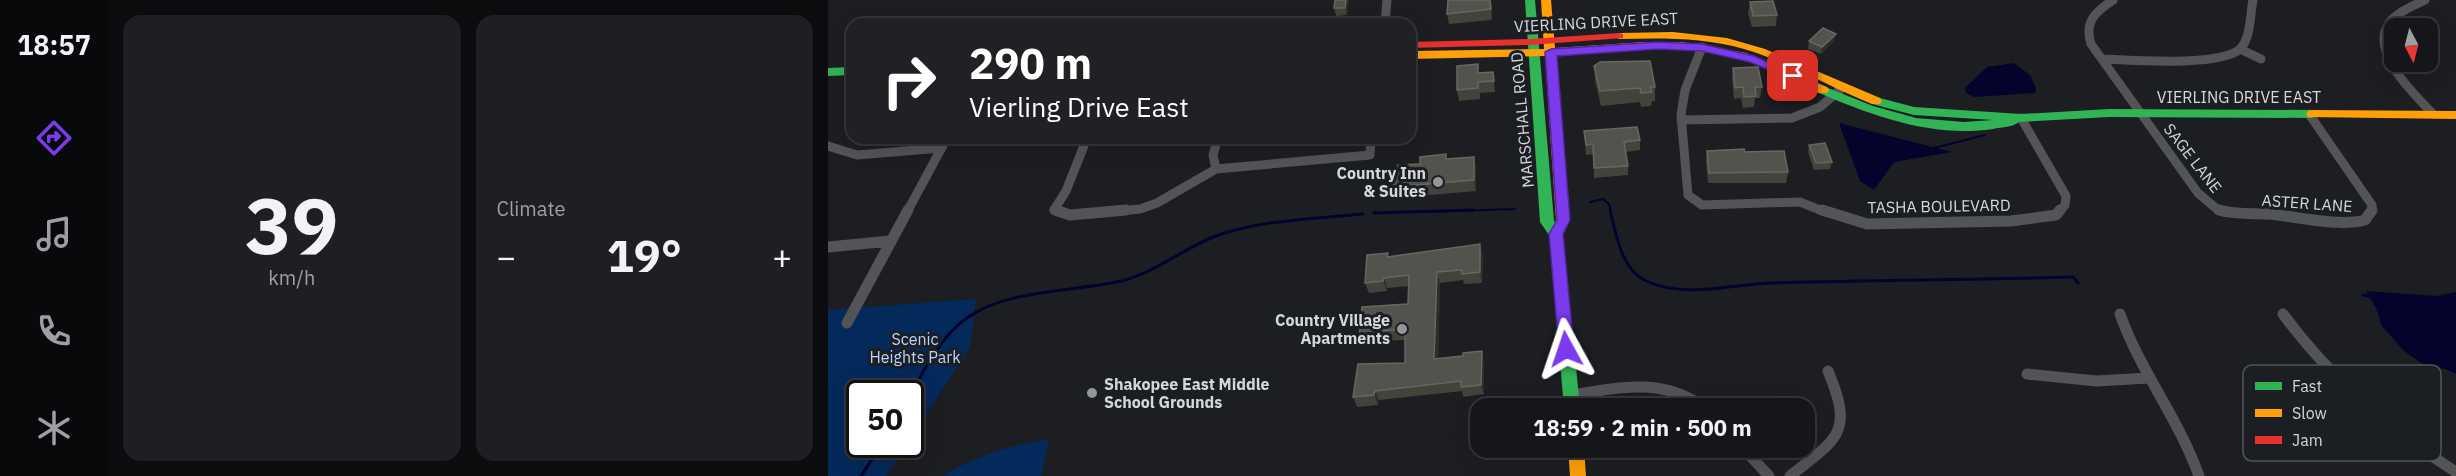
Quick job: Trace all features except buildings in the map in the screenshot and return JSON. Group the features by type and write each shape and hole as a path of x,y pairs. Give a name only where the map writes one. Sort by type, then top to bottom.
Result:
{"street":[{"path":"1386,18 1387,0"},
{"name":"MARSCHALL ROAD","path":"1530,0 1547,222 1556,234"},
{"name":"MARSCHALL ROAD","path":"1546,0 1563,220 1556,234 1571,398"},
{"path":"2095,0 2110,3"},
{"path":"2102,59 2227,57 2240,49 2245,38 2253,0"},
{"path":"2425,0 2390,21 2383,37 2387,57 2394,68 2433,114"},
{"name":"SAGE LANE","path":"2110,3 2095,13 2086,27 2091,44 2198,193 2211,206 2226,213"},
{"name":"VIERLING DRIVE EAST","path":"1550,47 1648,34 1702,42 1745,45 1763,51 1839,91 1914,111 2021,118 2140,113 2456,115"},
{"name":"VIERLING DRIVE EAST","path":"1416,55 1550,47 1658,45 1696,40 1702,42"},
{"name":"TASHA BOULEVARD","path":"1702,42 1691,71 1682,105 1681,120 1688,195 1702,204 1800,202 1842,218 1867,224 2011,220 2056,216 2065,206 2066,196 2021,118"},
{"name":"VIERLING DRIVE EAST","path":"1416,45 1533,48"},
{"path":"2240,49 2261,59"},
{"path":"828,72 846,71"},
{"path":"1681,120 1792,118 1820,107 1839,91"},
{"name":"ASTER LANE","path":"2226,213 2347,222 2358,222 2371,216 2372,205 2309,114"},
{"path":"828,146 857,155 937,144"},
{"path":"847,323 943,144"},
{"path":"1085,144 1066,191 1054,210 1070,215 1140,209 1157,203 1216,170 1370,154 1371,144"},
{"path":"1216,144 1213,155 1216,170"},
{"path":"828,246 890,241"},
{"path":"2120,314 2130,344 2186,444 2199,476"},
{"path":"2283,314 2309,351 2322,365"},
{"path":"1790,476 1826,446 1842,426 1841,402 1828,371"},
{"path":"2026,374 2096,381 2149,378"},
{"path":"1585,398 1635,387 1670,387 1684,392 1692,398"},
{"path":"1577,458 1578,476"},
{"path":"1752,458 1769,476"},
{"path":"2439,461 2456,472"}],"green space":[{"name":"Scenic Heights Park","path":"976,299 970,347 924,418 924,380 846,380 846,458 898,458 886,476 828,476 828,310"},
{"path":"1049,439 1041,476 942,476 994,452"}],"shaded area":[{"path":"2014,63 2030,75 2036,88 2035,93 1975,97 1966,93 1965,88 1987,67"},
{"path":"1839,123 1952,152 1894,162 1874,190 1860,181"},
{"path":"2366,291 2437,296 2456,292 2456,374 2441,368 2441,365 2424,365 2404,351 2382,326 2376,308"}],"waterway":[{"path":"1934,148 1985,135"},
{"path":"1590,202 1603,199 1609,204 1611,212"},
{"path":"1420,212 1515,209"},
{"path":"1374,213 1473,210"},
{"path":"1610,210 1617,240 1631,268 1646,281 1677,289 1709,289 1772,283 2073,277 2078,283"},
{"path":"919,380 935,353 958,325 983,309 1001,302 1021,296 1121,281 1156,267 1211,238 1246,227 1363,214"},
{"path":"2363,295 2372,297"},
{"path":"861,476 873,458"}],"traffic: fast":[{"path":"1530,0 1547,222 1556,234 1571,398"},
{"path":"828,72 846,71"},
{"path":"1823,90 1869,109 1916,122 1964,126 2014,121"},
{"path":"1876,101 1914,111 2021,118 2109,113 2312,114"}],"traffic: slow":[{"path":"1546,0 1563,220 1556,234"},
{"path":"1619,36 1691,37 1744,46 1776,56 1876,101"},
{"path":"1416,55 1516,54 1645,45 1682,45 1742,56 1823,90"},
{"path":"2312,114 2456,115"},
{"path":"1577,458 1578,476"}],"traffic: jam":[{"path":"1416,45 1530,42 1619,36"}],"place":[{"name":"Country Inn & Suites","path":"1438,182"},
{"name":"Country Village Apartments","path":"1402,329"},
{"name":"Shakopee East Middle School Grounds","path":"1092,393"}],"route":[{"path":"1566,349 1556,234 1563,220 1551,52 1658,45 1702,47 1754,59 1793,76"}]}
